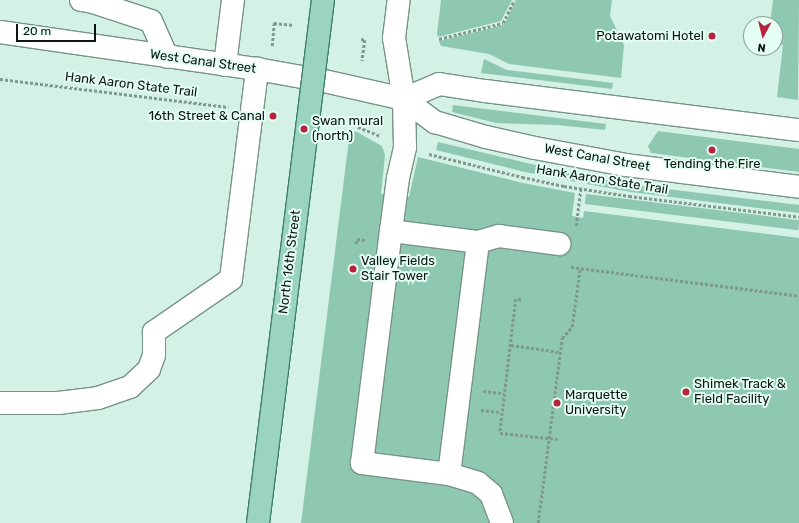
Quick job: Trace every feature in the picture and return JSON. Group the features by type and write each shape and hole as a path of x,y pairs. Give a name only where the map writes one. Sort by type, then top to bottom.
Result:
{"main road":[{"name":"North 16th Street","path":"258,523 323,0"}],"street":[{"path":"81,0 93,2 151,22 167,57"},
{"path":"225,65 233,0"},
{"path":"399,0 394,38 404,99 404,147 398,178 362,463 449,474 478,483 491,494 502,523"},
{"name":"West Canal Street","path":"0,32 257,69 404,99 435,122 486,137 626,165 799,186"},
{"path":"0,403 58,403 98,398 130,387 149,369 154,355 154,332 231,279 257,69"},
{"path":"404,99 439,84 799,130"},
{"path":"391,232 478,242 499,236 559,244"},
{"path":"449,474 478,242"}],"path":[{"path":"438,39 503,23 514,0"},
{"path":"271,48 274,23 297,25 298,19"},
{"path":"361,39 365,40 362,61"},
{"name":"Hank Aaron State Trail","path":"0,79 252,110"},
{"name":"Hank Aaron State Trail","path":"404,147 522,177 581,188 629,196 799,217"},
{"path":"578,217 581,188"},
{"path":"565,266 799,296"},
{"path":"538,523 562,338 572,327 580,268"},
{"path":"522,300 516,299 500,432 558,439"},
{"path":"511,345 560,352"}],"green space":[{"path":"441,0 512,0 501,21 438,37 437,34"},
{"path":"516,0 612,0 610,16 624,45 621,78 509,64 489,54 441,46 439,41 504,25"},
{"path":"773,0 799,0 798,100 777,97 782,56 783,56 783,16 771,16"},
{"path":"484,59 507,70 613,83 612,89 481,73"},
{"path":"453,105 606,124 605,130 557,125 496,123 452,112"},
{"name":"Marquette University","path":"350,131 357,132 382,146 385,155 381,194 409,197 418,157 523,183 575,193 572,216 583,218 584,211 799,238 799,523 301,523"},
{"path":"658,131 799,149 799,172 651,153 648,146"},
{"path":"438,142 578,175 577,182 525,172 436,150"},
{"path":"588,177 642,186 799,205 799,213 631,192 587,184"},
{"path":"586,194 799,220 798,230 585,204"}],"place":[{"name":"Potawatomi Hotel","path":"712,36"},
{"name":"16th Street & Canal","path":"273,116"},
{"name":"Swan mural (north)","path":"304,129"},
{"name":"Tending the Fire","path":"712,150"},
{"name":"Valley Fields Stair Tower","path":"353,269"},
{"name":"Shimek Track & Field Facility","path":"686,392"},
{"name":"Marquette University","path":"557,403"}]}
